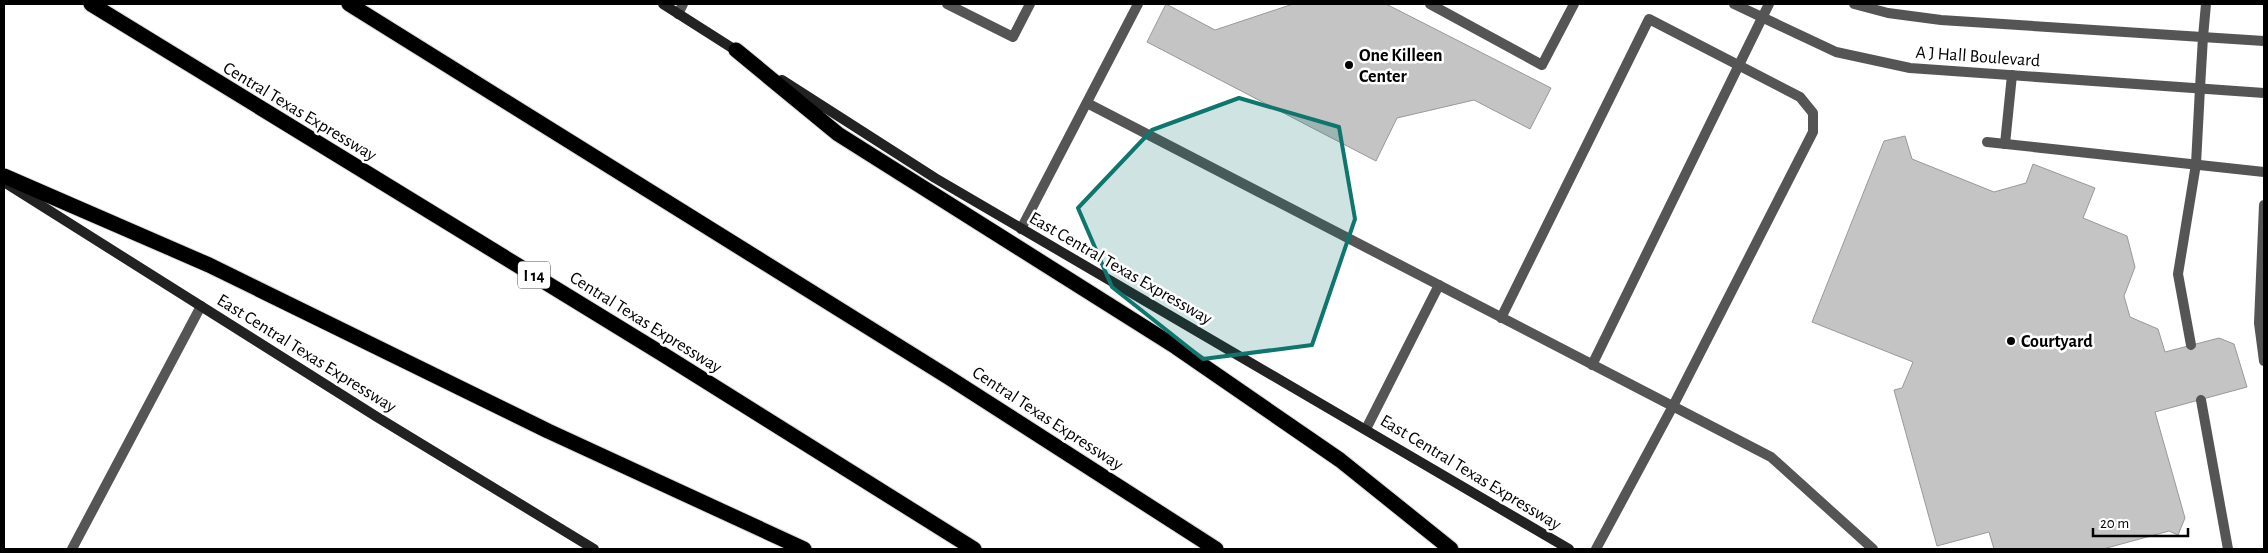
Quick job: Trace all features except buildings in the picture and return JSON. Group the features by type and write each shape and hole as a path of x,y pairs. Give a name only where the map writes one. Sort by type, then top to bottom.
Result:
{"highway":[{"name":"Central Texas Expressway","path":"91,4 664,355 974,549"},
{"name":"Central Texas Expressway","path":"349,4 948,377 1216,549"},
{"path":"736,50 838,134 1176,347 1340,460 1451,549"},
{"path":"4,176 209,265 548,431 804,549"}],"main road":[{"name":"East Central Texas Expressway","path":"663,4 680,9 736,50 935,178 1569,549"},
{"name":"East Central Texas Expressway","path":"4,182 594,549"}],"street":[{"path":"947,4 1013,37 1030,4"},
{"path":"1021,229 1138,4"},
{"path":"1430,4 1542,65 1574,4"},
{"name":"A J Hall Boulevard","path":"1734,4 1836,52 1910,68 2264,93"},
{"path":"1592,364 1769,4"},
{"name":"A J Hall Boulevard","path":"1854,4 1888,13 1941,20 2264,41"},
{"path":"2191,345 2178,274 2196,164 2206,4"},
{"path":"1502,318 1649,19 1800,97 1813,113 1813,132 1673,406 1596,549"},
{"path":"2005,144 2012,75"},
{"path":"1087,103 1771,457 1873,549"},
{"path":"1987,142 2264,172"},
{"path":"2264,205 2259,323 2264,360"},
{"path":"1366,429 1439,285"},
{"path":"72,549 202,306"},
{"path":"2201,400 2228,549"}],"highlighted area":[{"path":"1239,98 1339,127 1355,219 1312,345 1203,359 1112,287 1078,208 1152,130"}],"place":[{"name":"One Killeen Center","path":"1349,65"},
{"name":"Courtyard","path":"2011,341"}]}
